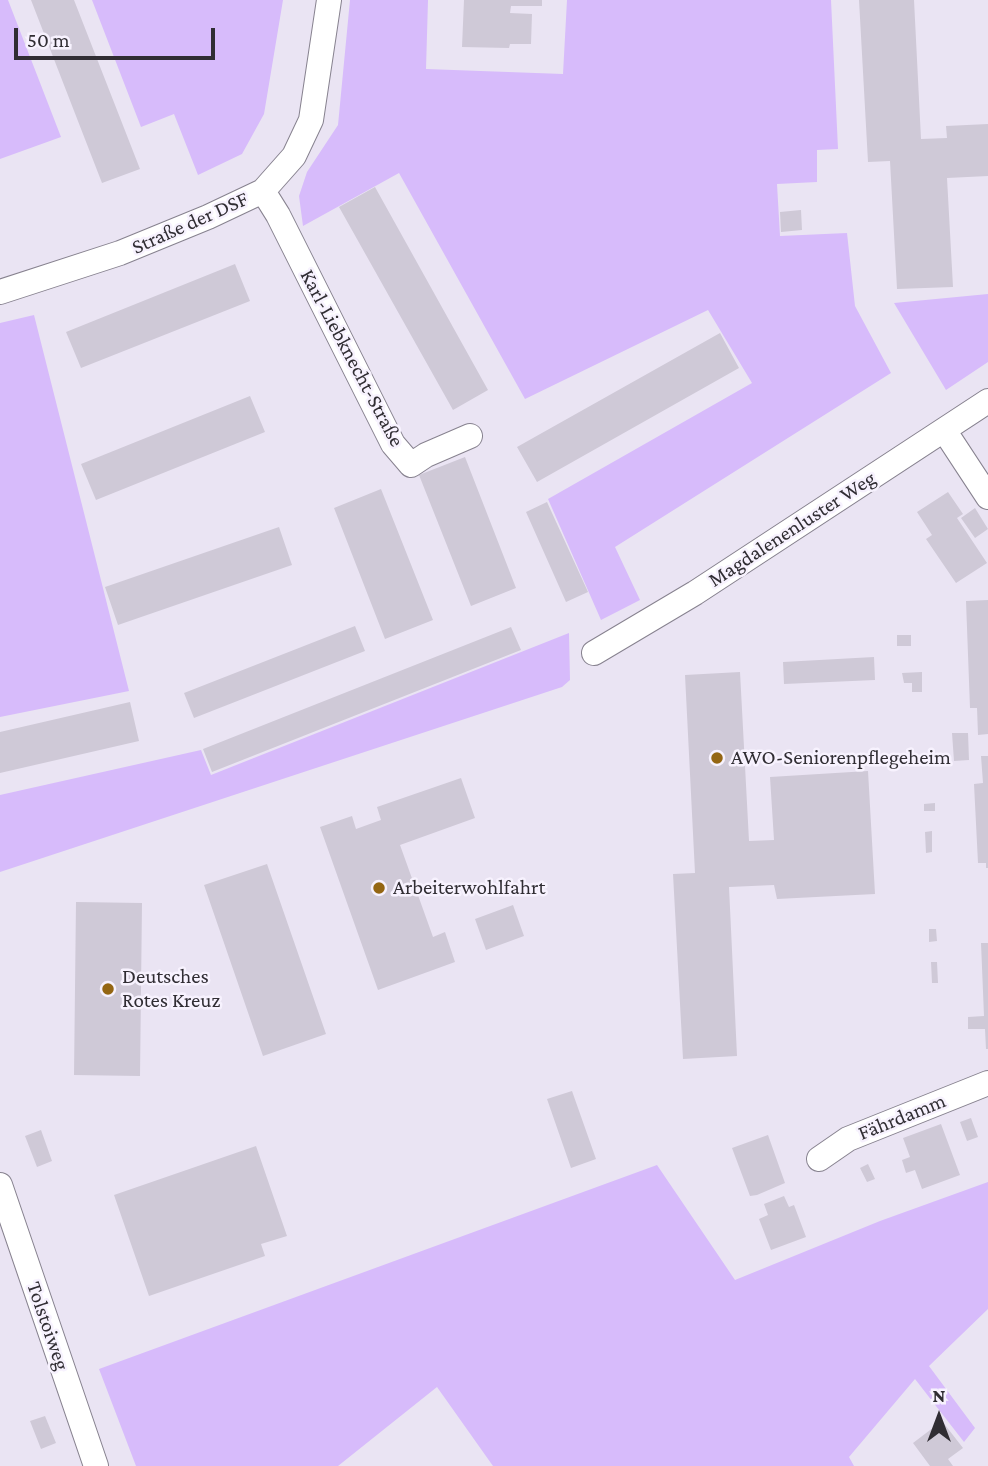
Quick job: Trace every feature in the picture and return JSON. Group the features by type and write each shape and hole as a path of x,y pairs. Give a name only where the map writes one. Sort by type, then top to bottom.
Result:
{"street":[{"name":"Straße der DSF","path":"0,292 120,253 208,218 263,191 294,156 311,120 329,0"},
{"name":"Karl-Liebknecht-Straße","path":"263,191 278,215 393,444 411,466 426,455 470,436"},
{"name":"Magdalenenluster Weg","path":"594,653 695,593 988,401"},
{"path":"944,430 988,497"},
{"name":"Fährdamm","path":"819,1159 848,1139 988,1083"},
{"name":"Tolstoiweg","path":"0,1185 96,1466"}],"shaded area":[{"path":"0,0 8,0 61,137 0,159"},
{"path":"92,0 283,0 264,114 242,154 198,175 174,114 141,127"},
{"path":"350,0 428,0 426,69 563,74 567,0 831,0 838,149 817,150 817,182 777,184 780,236 847,233 855,306 891,373 615,547 640,600 601,620 548,499 752,383 708,310 525,399 399,173 303,226 299,196 307,172 338,125"},
{"path":"988,294 988,362 946,390 894,303"},
{"path":"34,315 129,691 0,717 0,323"},
{"path":"569,633 570,680 562,687 0,872 0,795 201,750 211,775"},
{"path":"657,1165 735,1280 880,1221 988,1182 988,1309 929,1366 975,1428 964,1442 915,1379 849,1457 854,1466 493,1466 437,1387 338,1466 136,1466 99,1369"}],"building":[{"path":"31,0 74,0 140,169 102,183"},
{"path":"464,0 542,0 542,6 511,6 510,13 532,14 531,44 510,44 509,48 462,47"},
{"path":"859,0 914,0 921,139 947,138 946,126 988,124 988,176 947,178 953,287 897,289 890,161 868,162"},
{"path":"375,187 488,390 453,410 339,207"},
{"path":"801,210 802,230 781,232 780,212"},
{"path":"235,264 250,301 81,368 66,332"},
{"path":"720,333 739,368 537,482 517,447"},
{"path":"250,396 265,432 96,500 81,464"},
{"path":"465,457 516,588 471,606 419,475"},
{"path":"381,489 433,620 385,639 334,508"},
{"path":"948,492 963,514 957,518 987,563 956,583 926,539 932,535 917,512"},
{"path":"547,502 588,592 566,602 526,512"},
{"path":"975,508 988,529 975,538 961,518"},
{"path":"279,527 292,565 118,625 105,587"},
{"path":"988,600 988,734 978,735 977,708 970,708 966,601"},
{"path":"355,626 365,651 194,718 184,693"},
{"path":"511,627 521,650 212,772 203,749"},
{"path":"897,635 911,635 911,646 897,646"},
{"path":"874,657 875,680 784,684 783,662"},
{"path":"740,672 749,841 774,840 770,777 868,771 875,894 777,899 774,885 729,887 737,1056 683,1059 673,874 695,873 685,675"},
{"path":"922,672 922,692 912,692 912,683 904,683 902,673"},
{"path":"130,702 139,741 0,773 0,732"},
{"path":"952,733 968,733 969,760 954,761"},
{"path":"981,756 988,756 988,868 986,863 978,863 974,784 983,783"},
{"name":"Arbeiterwohlfahrt","path":"461,778 475,818 400,845 433,937 445,932 455,962 378,990 320,827 352,816 356,829 381,820 377,807"},
{"path":"935,803 935,811 924,811 924,804"},
{"path":"932,831 932,852 926,853 925,832"},
{"path":"267,864 326,1034 263,1056 204,885"},
{"name":"Deutsches Rotes Kreuz","path":"76,902 142,903 140,1076 74,1075"},
{"path":"513,905 524,936 486,950 475,919"},
{"path":"929,929 936,929 937,941 929,942"},
{"path":"981,943 988,943 988,1049 985,1029 968,1029 968,1017 984,1016"},
{"path":"931,962 937,962 938,983 932,983"},
{"path":"572,1091 596,1159 571,1168 547,1099"},
{"path":"971,1118 978,1137 967,1141 960,1122"},
{"path":"941,1124 960,1175 922,1189 915,1170 906,1173 902,1160 910,1157 903,1138"},
{"path":"41,1130 52,1161 37,1167 25,1136"},
{"path":"768,1135 785,1183 750,1196 732,1148"},
{"path":"256,1146 287,1236 261,1244 265,1256 149,1296 114,1195"},
{"path":"868,1164 875,1179 867,1182 860,1168"},
{"path":"784,1196 789,1207 794,1205 806,1237 771,1250 759,1219 768,1215 764,1204"},
{"path":"45,1416 56,1443 41,1449 30,1421"},
{"path":"942,1421 963,1448 948,1459 953,1466 930,1466 913,1443"}],"place":[{"name":"AWO-Seniorenpflegeheim","path":"717,758"},
{"name":"Arbeiterwohlfahrt","path":"379,888"},
{"name":"Deutsches Rotes Kreuz","path":"108,989"}]}
